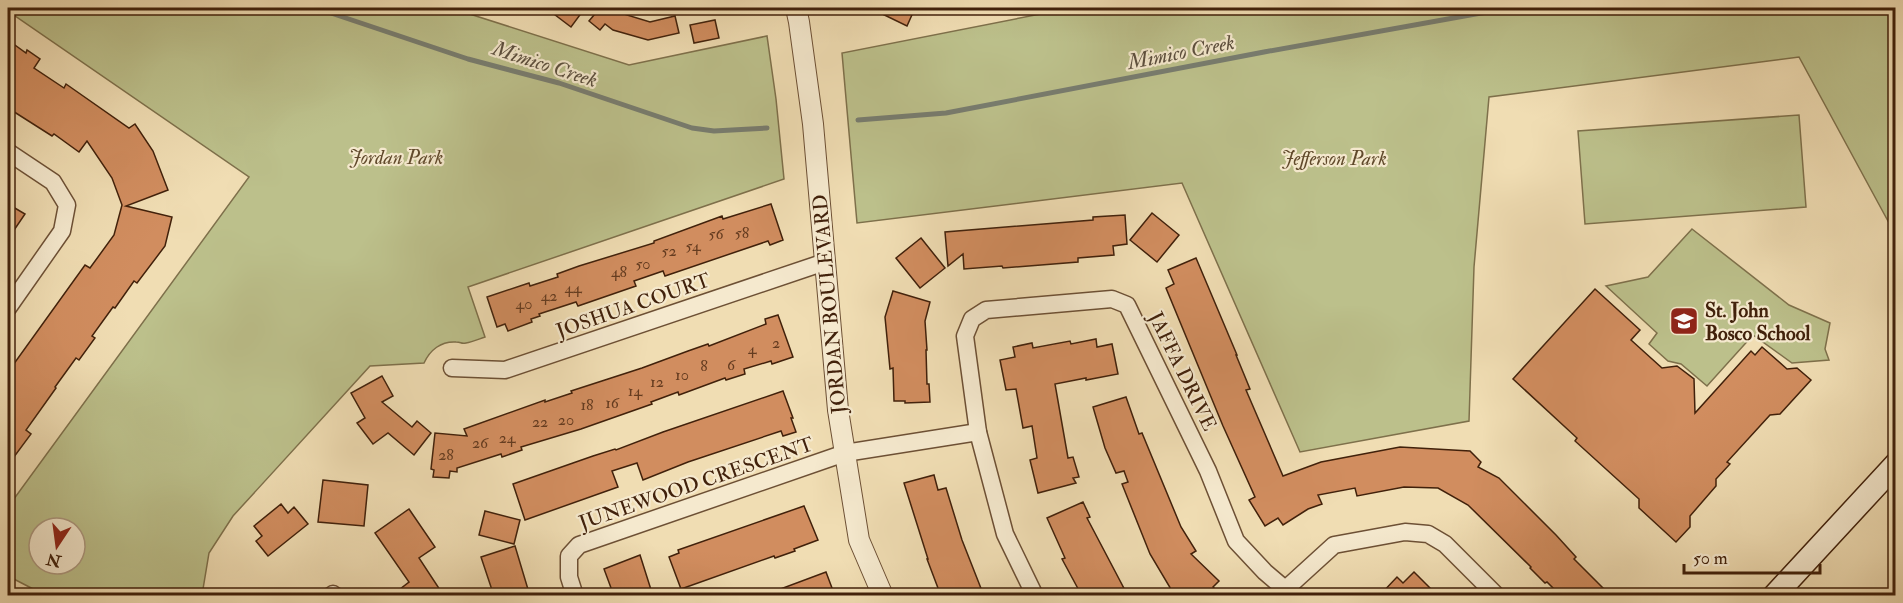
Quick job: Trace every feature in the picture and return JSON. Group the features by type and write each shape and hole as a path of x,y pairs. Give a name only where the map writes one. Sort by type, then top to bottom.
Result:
{"main road":[{"path":"1774,596 1896,464"}],"street":[{"name":"JORDAN BOULEVARD","path":"796,8 800,22 813,124 838,410 859,540 883,596"},
{"path":"8,152 53,182 67,206 62,231 8,308"},
{"name":"JOSHUA COURT","path":"452,368 506,370 825,262"},
{"name":"JAFFA DRIVE","path":"1035,596 1005,534 978,432 965,336 972,319 986,310 1112,299 1127,305 1208,471 1236,541 1281,592 1334,545 1405,532 1428,534 1445,544 1497,596"},
{"path":"845,453 978,432"},
{"name":"JUNEWOOD CRESCENT","path":"575,596 569,577 569,556 579,545 845,453"}],"green space":[{"name":"Jordan Park","path":"8,8 451,8 629,65 767,36 784,179 468,287 485,337 466,343 451,342 441,345 429,354 424,363 370,366 233,516 209,553 202,595 36,595 37,591 8,576 8,507 249,177 8,11"},
{"name":"Jefferson Park","path":"1071,8 1895,8 1895,234 1799,57 1489,97 1474,267 1469,421 1300,452 1182,183 857,223 842,53"},
{"path":"1799,115 1806,207 1585,224 1578,131"},
{"path":"1692,229 1789,305 1830,323 1825,349 1829,360 1792,363 1753,335 1707,386 1681,364 1668,361 1649,344 1657,333 1606,286 1648,277"}],"building":[{"path":"546,8 585,8 571,27"},
{"path":"585,8 621,8 617,12 650,22 675,16 679,33 648,40 613,30 605,24 600,30 589,21 594,15"},
{"path":"870,8 915,8 907,26"},
{"path":"715,20 719,38 694,43 690,25"},
{"path":"8,40 26,53 27,50 40,59 34,68 64,88 66,84 129,128 135,124 153,151 168,190 126,206 172,217 165,246 137,283 134,281 115,308 113,307 92,336 95,338 79,360 76,358 55,387 26,430 31,434 8,465 8,372 85,265 90,268 114,235 122,205 112,178 87,141 79,152 54,134 52,136 8,108"},
{"path":"8,204 25,214 8,239"},
{"path":"771,204 783,240 770,245 768,241 665,276 663,271 634,281 636,286 578,306 576,302 539,314 540,316 531,319 532,322 508,331 505,324 497,327 487,297 529,283 530,286 558,277 557,274 654,243 654,241 722,216 723,219"},
{"path":"1152,213 1179,235 1157,262 1130,240"},
{"path":"1125,215 1127,244 1113,246 1114,255 1078,258 1078,262 964,269 963,254 948,266 945,232 1093,220 1093,217"},
{"path":"921,238 945,268 920,288 896,258"},
{"path":"1196,258 1250,389 1246,390 1283,476 1321,462 1400,447 1470,451 1481,462 1478,467 1499,478 1556,535 1576,557 1574,559 1611,596 1561,596 1547,582 1545,583 1468,505 1438,488 1404,487 1357,496 1355,488 1318,495 1322,504 1308,509 1283,525 1278,518 1265,526 1249,500 1255,497 1166,288 1174,284 1168,270"},
{"path":"1595,289 1640,330 1631,340 1662,368 1677,366 1694,379 1695,413 1751,351 1755,355 1762,347 1787,369 1797,368 1811,380 1780,414 1770,415 1727,462 1730,464 1716,479 1716,486 1690,516 1690,527 1676,542 1639,508 1639,499 1575,441 1577,438 1513,379"},
{"path":"893,291 930,302 925,321 927,384 929,384 930,402 894,401 893,368 890,369 885,317"},
{"path":"778,315 793,357 772,364 771,361 744,369 745,374 726,380 725,378 679,395 678,392 651,402 652,404 581,429 521,447 522,450 502,457 501,454 457,468 457,472 450,471 449,478 433,477 434,470 431,469 435,433 467,436 464,429 708,344 709,346 766,324 765,319"},
{"path":"1096,339 1097,347 1112,344 1118,374 1055,384 1068,458 1073,457 1079,477 1073,478 1076,483 1038,493 1030,460 1037,458 1032,426 1023,428 1016,389 1006,390 1000,360 1015,357 1013,347 1032,343 1033,348"},
{"path":"382,376 393,396 382,402 412,427 417,421 431,433 414,455 388,433 373,444 357,423 365,418 351,393"},
{"path":"783,391 796,432 783,436 781,431 688,462 643,480 637,463 612,471 618,487 525,520 513,484"},
{"path":"1126,397 1139,434 1142,433 1181,527 1196,551 1191,554 1219,581 1213,587 1222,596 1175,596 1150,554 1122,484 1128,482 1124,471 1116,473 1105,448 1093,407"},
{"path":"934,475 938,490 946,488 962,540 984,596 941,596 904,483"},
{"path":"323,480 368,485 364,526 318,522"},
{"path":"1083,502 1090,517 1087,518 1128,596 1082,596 1062,559 1065,558 1047,518"},
{"path":"281,504 288,513 294,507 308,524 268,556 256,541 262,536 254,526"},
{"path":"804,506 818,540 794,549 795,551 775,558 774,556 681,589 669,557 679,553 678,550"},
{"path":"409,509 435,547 419,558 444,596 391,596 409,582 375,533"},
{"path":"485,511 520,520 514,544 479,535"},
{"path":"515,546 530,596 494,596 481,557"},
{"path":"640,555 653,596 614,596 604,569"},
{"path":"826,572 835,596 767,596 767,594"},
{"path":"1414,572 1438,596 1379,596 1397,577 1403,583"}],"waterway":[{"name":"Mimico Creek","path":"316,8 468,59 559,83 692,128 714,131 767,128"},
{"name":"Mimico Creek","path":"858,120 946,113 1509,8"}],"place":[{"name":"St. John Bosco School","path":"1684,321"}]}
